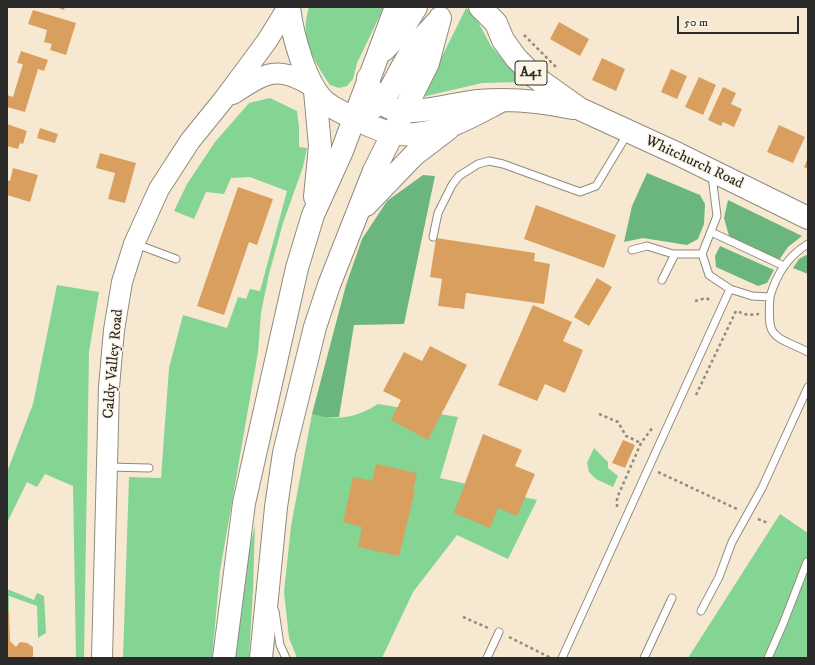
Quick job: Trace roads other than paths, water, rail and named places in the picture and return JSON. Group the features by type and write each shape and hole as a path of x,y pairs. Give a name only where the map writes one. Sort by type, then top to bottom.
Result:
{"highway":[{"path":"288,7 297,48 314,89 320,146 313,215"},
{"path":"224,658 244,503 297,268 313,215 342,151 368,78 396,7"},
{"path":"376,58 402,32 416,7"},
{"name":"Whitchurch Road","path":"480,7 495,15 503,40 516,58 535,77 580,109 711,170 808,218"},
{"path":"354,118 381,103 411,52 442,13"},
{"path":"261,658 268,573 284,453 315,327 329,285 356,216 392,132 428,63 442,13"},
{"path":"368,78 369,87 373,97 381,103"},
{"name":"Whitchurch Road","path":"314,89 327,104 370,126 392,132 416,134 453,126 501,101"},
{"name":"Whitchurch Road","path":"381,103 392,109 419,110 480,101 531,100 580,109"},
{"path":"356,216 414,155 453,126"}],"street":[{"name":"Caldy Valley Road","path":"102,658 109,387 114,330 122,282 134,244 159,189 190,141 224,99 267,41 288,7"},
{"name":"Caldy Valley Road","path":"224,99 264,75 278,73 292,75 314,89"}],"lane":[{"path":"433,237 438,213 452,185 459,176 478,164 489,161 503,164 580,192 596,186 606,167 629,132"},
{"path":"711,170 717,216 711,232 705,242 702,254 709,275 730,289 752,296 770,297"},
{"path":"711,232 784,266"},
{"path":"134,244 176,260"},
{"path":"808,244 791,256 773,286 770,297 768,321 772,331 778,338 808,352"},
{"path":"632,250 647,246 675,254 702,254"},
{"path":"662,280 675,254"},
{"path":"562,658 730,289"},
{"path":"701,611 719,577 732,542 762,488 808,387"},
{"path":"108,466 149,468"},
{"path":"768,658 807,562"},
{"path":"268,573 280,646 286,658"},
{"path":"644,658 672,598"},
{"path":"487,658 499,632"}]}
